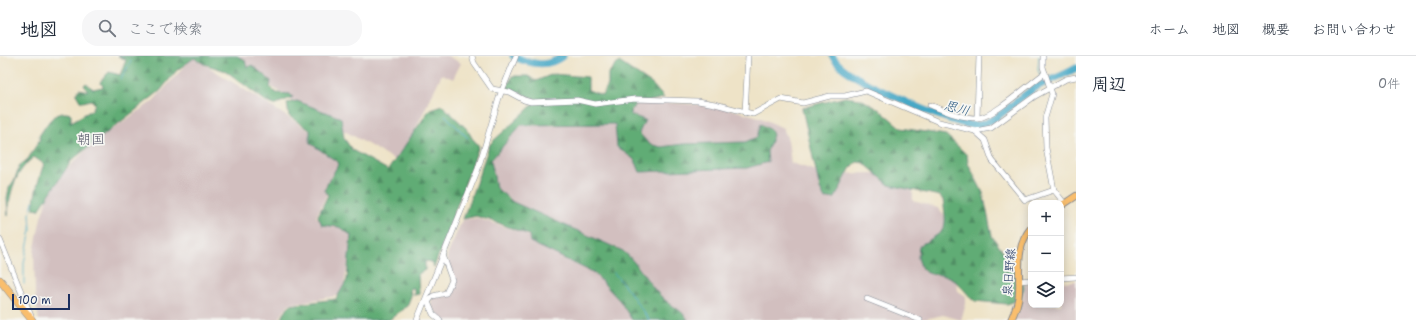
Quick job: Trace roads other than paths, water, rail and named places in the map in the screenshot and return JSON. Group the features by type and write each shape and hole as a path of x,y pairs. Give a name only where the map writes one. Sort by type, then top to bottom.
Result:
{"highway":[{"path":"0,280 32,320"}],"main road":[{"path":"1064,204 1076,196"},
{"name":"泉日野線","path":"1012,320 1018,299 1021,249 1028,234"}],"street":[{"path":"472,56 474,63 492,89 531,102 577,100 595,104 623,100 648,99 715,104 753,114 781,99 803,102 830,96 846,96 866,92 939,122 975,131 992,128 1035,96 1066,79 1076,77"},
{"path":"417,320 426,301 478,169 501,91 516,56"},
{"path":"745,113 748,56"},
{"path":"977,118 979,56"},
{"path":"1043,56 1045,74 1051,87 1052,94 1045,118 1046,148 1054,190 1060,200"},
{"path":"930,105 961,116 977,118 984,117 999,108 1045,74"},
{"path":"975,131 985,140 992,160 1025,200 1054,190"},
{"path":"0,240 32,320"},
{"path":"426,301 433,296 446,293 452,280 443,255"},
{"path":"1064,278 1076,277"},
{"path":"1019,281 1028,280"},
{"path":"867,299 920,320"},
{"path":"426,301 433,314 440,320"}],"waterway":[{"name":"思川","path":"513,56 538,64 551,62 563,56"},
{"name":"思川","path":"832,56 839,64 857,78 912,105 952,120 979,125 994,119 1035,88 1076,68"},
{"path":"1039,56 1038,70 1040,75"},
{"path":"121,79 131,61"},
{"name":"思川","path":"1042,78 1045,83"},
{"path":"445,115 468,138"},
{"path":"24,284 24,263 31,230 30,214 33,201"},
{"path":"614,273 629,291 649,320"}],"district":[{"name":"朝国","path":"91,139"}]}
